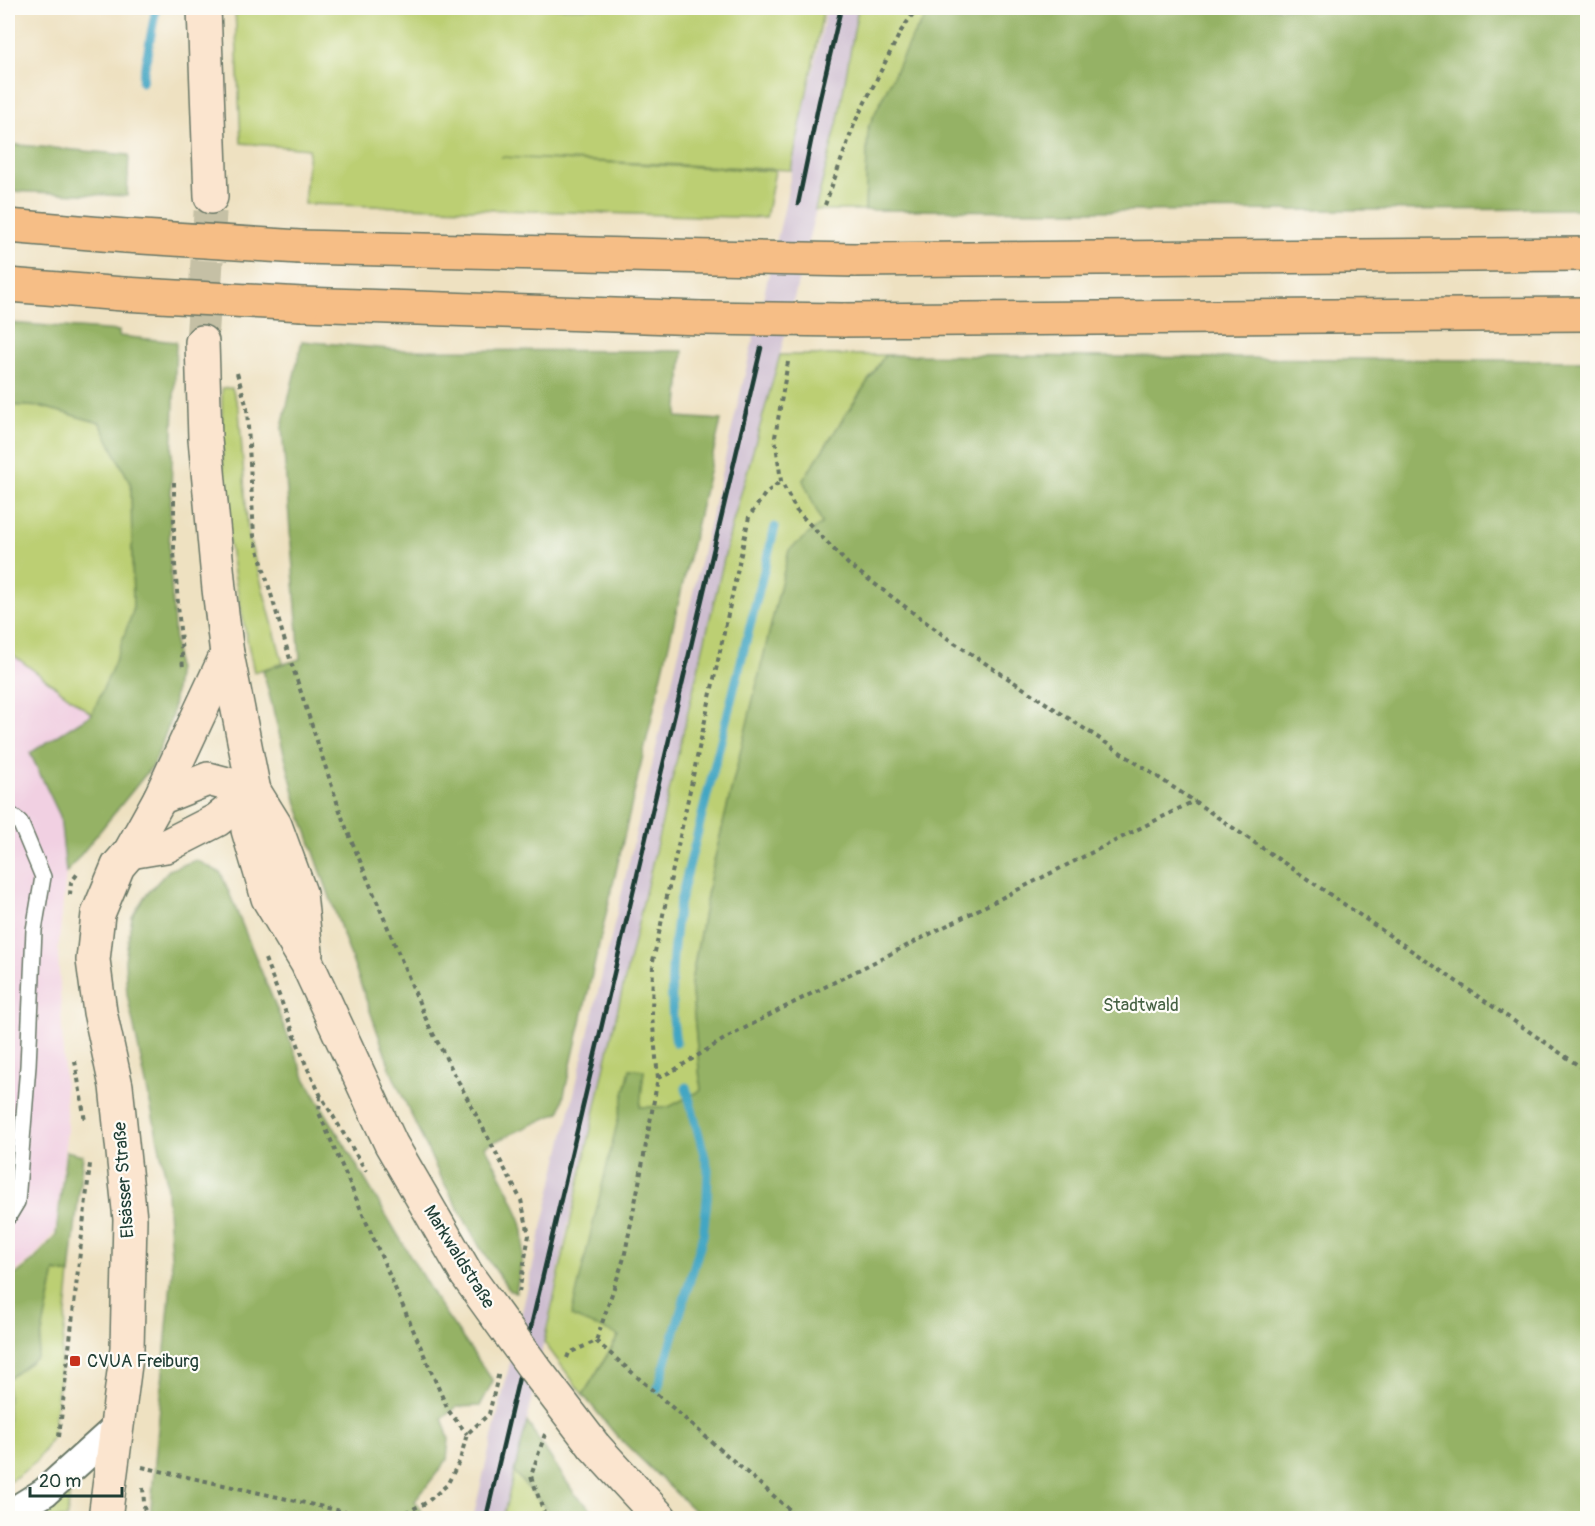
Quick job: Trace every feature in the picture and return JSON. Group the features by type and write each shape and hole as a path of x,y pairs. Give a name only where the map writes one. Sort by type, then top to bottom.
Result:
{"highway":[{"path":"8,226 300,247 855,260 1587,254"},
{"path":"8,285 303,304 701,318 843,320 1587,314"}],"main road":[{"path":"204,8 211,196"},
{"name":"Markwaldstraße","path":"202,342 204,439 227,654 254,791 248,830 268,898 307,963 392,1144 467,1275 531,1365 594,1446 660,1518"},
{"name":"Elsässer Straße","path":"105,1518 127,1349 129,1203 116,1086 100,1012 93,960 98,914 118,866 130,852 160,798 227,654"},
{"path":"160,798 208,779 254,791"},
{"path":"130,852 166,846 217,820 254,791"}],"street":[{"path":"8,1515 45,1492 116,1428"}],"lane":[{"path":"8,813 20,822 43,877 34,930 27,1080 17,1202 8,1217"}],"path":[{"path":"825,205 855,122 902,31 917,8"},
{"path":"788,362 775,437 781,481 796,510 848,564 947,638 1194,801 1587,1072"},
{"path":"234,363 247,408 254,536 290,659 343,820 428,1024 521,1200 529,1235 517,1299"},
{"path":"174,476 174,552 183,671"},
{"path":"781,481 765,494 749,517 653,961 652,1016 658,1078 624,1258 596,1341 799,1518"},
{"path":"658,1078 785,1007 1194,801"},
{"path":"321,1095 320,1113 448,1410 467,1434"},
{"path":"146,1518 142,1467 373,1518 393,1518 426,1503 447,1485 460,1460 467,1434 489,1414 500,1368"}],"shaded area":[{"path":"827,8 858,8 838,120 780,355 732,525 643,899 566,1234 527,1422 503,1518 473,1518 784,210 800,126"},
{"path":"8,651 92,714 30,753 60,816 66,873 58,951 67,1130 55,1232 33,1258 8,1278"}],"green space":[{"path":"235,8 824,8 791,170 501,157 775,171 766,218 304,204 309,149 241,143"},
{"path":"858,8 932,8 911,39 868,128 865,210 815,210 838,120"},
{"path":"932,8 1587,8 1587,209 865,210 868,128 911,39"},
{"path":"8,144 129,155 127,196 8,191"},
{"path":"8,323 119,331 119,336 176,342 169,551 177,674 172,716 154,764 66,873 60,816 30,753 92,714 114,664 133,611 131,485 100,423 43,407 8,405"},
{"path":"302,341 400,350 683,351 677,417 721,420 560,1112 485,1146 512,1198 523,1231 523,1254 516,1292 510,1291 481,1249 438,1172 393,1076 297,804 263,670 300,659 282,427"},
{"path":"780,355 885,355 803,480 822,523 789,551 711,874 691,982 701,1091 669,1107 639,1107 644,1071 630,1069 619,1335 583,1395 544,1342 610,1042 732,525"},
{"name":"Stadtwald","path":"885,355 1587,361 1587,1518 702,1518 616,1435 583,1395 619,1336 571,1316 630,1069 644,1070 640,1107 669,1107 701,1090 691,982 711,874 789,550 822,523 803,480"},
{"path":"222,388 232,388 239,409 248,534 283,663 254,672 228,535 223,480"},
{"path":"8,405 43,407 100,423 131,485 133,611 114,664 92,714 8,651"},
{"path":"196,860 221,873 306,1080 440,1306 493,1381 480,1406 457,1407 442,1418 449,1439 447,1460 415,1501 425,1518 150,1518 172,1271 166,1178 127,994 125,960 132,917 145,896 169,870"},
{"path":"66,1151 83,1155 70,1274 55,1271 37,1357 8,1379 8,1281 34,1260 56,1235"},
{"path":"55,1271 70,1274 53,1437 36,1462 8,1481 8,1379 37,1357"},
{"path":"527,1422 574,1493 600,1518 555,1518 514,1472"},
{"path":"514,1472 555,1518 503,1518"},
{"path":"68,1490 70,1491 67,1518 25,1518 51,1506"}],"waterway":[{"path":"142,82 156,8"},
{"path":"676,1043 672,1009 672,977 678,910 775,527"},
{"path":"658,1388 703,1236 707,1199 708,1169 686,1087"}],"tunnel":[{"path":"202,342 211,197"}],"railway":[{"path":"798,204 841,8"},
{"path":"486,1518 761,348"}],"place":[{"name":"CVUA Freiburg","path":"75,1361"}]}
